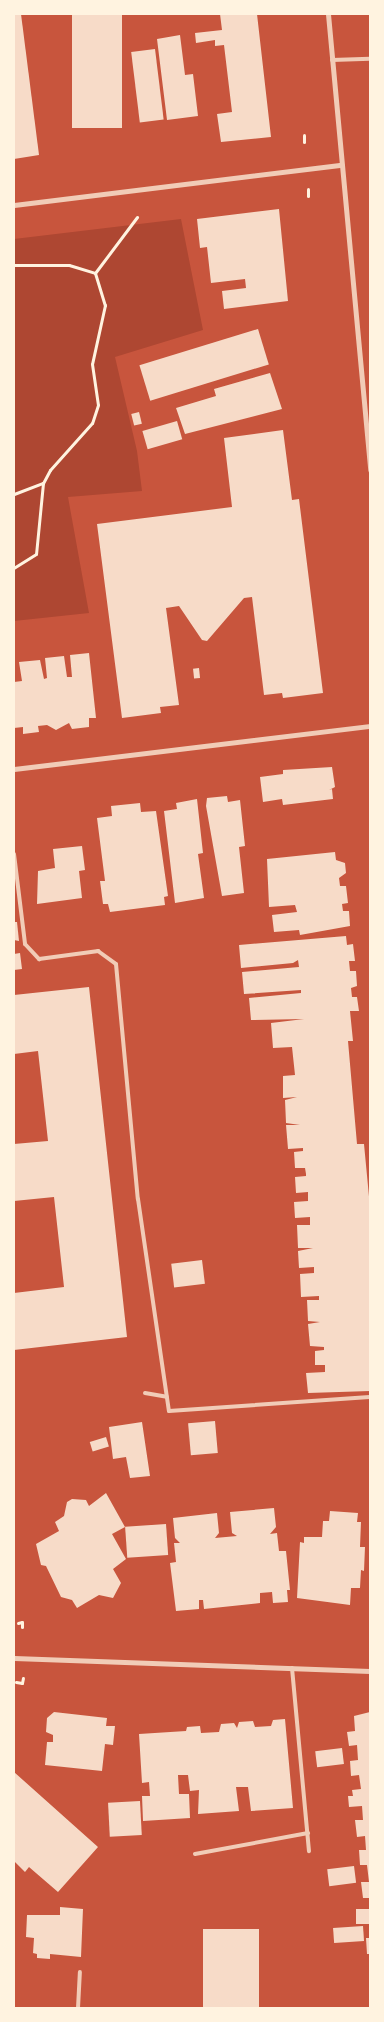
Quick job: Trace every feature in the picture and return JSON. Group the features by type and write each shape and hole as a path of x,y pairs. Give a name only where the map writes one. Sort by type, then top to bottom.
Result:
{"street":[{"path":"328,14 370,468"},
{"path":"14,205 342,165"},
{"path":"14,769 370,726"},
{"path":"14,1658 370,1671"}],"lane":[{"path":"332,60 370,59"},
{"path":"14,854 25,944 38,959 98,952 116,964 138,1199 169,1410 370,1397"},
{"path":"145,1393 167,1397"},
{"path":"292,1668 309,1851"},
{"path":"195,1854 308,1833"},
{"path":"78,2008 80,1972"}],"path":[{"path":"304,135 304,142"},
{"path":"308,189 308,196"},
{"path":"95,274 136,218"},
{"path":"14,265 69,265 95,274"},
{"path":"14,568 36,554 43,483 50,470 92,423 98,406 92,364 105,306 95,274"},
{"path":"14,494 43,483"},
{"path":"18,1623 22,1622 22,1627"},
{"path":"16,1682 22,1683 23,1678"}],"shaded area":[{"path":"181,219 203,330 115,357 137,451 142,491 68,497 89,613 14,621 14,239"}],"building":[{"path":"14,14 21,14 39,155 14,159"},
{"path":"72,14 122,14 122,128 72,128"},
{"path":"220,14 257,14 271,137 221,142 217,114 232,112 224,45 215,46 215,40 196,43 195,33 222,30"},
{"path":"180,35 185,75 193,74 198,116 167,120 157,39"},
{"path":"155,49 164,119 140,122 131,52"},
{"path":"279,209 288,301 224,309 222,291 246,288 245,279 211,283 207,247 200,248 197,219"},
{"path":"258,329 269,364 150,401 139,365"},
{"path":"270,373 282,409 185,434 176,408 216,396 214,389"},
{"path":"139,412 142,424 134,426 131,414"},
{"path":"177,421 182,439 148,449 142,431"},
{"path":"283,430 292,500 299,499 323,693 283,698 282,693 264,695 252,597 244,598 207,641 202,640 179,606 166,608 179,705 160,707 161,713 122,718 97,524 232,507 224,438"},
{"path":"89,653 96,718 89,718 89,727 72,729 69,723 56,730 47,725 38,726 39,732 23,734 23,727 14,728 14,682 22,681 19,662 40,660 44,679 47,678 45,658 64,656 67,677 72,677 70,655"},
{"path":"199,668 200,678 194,679 193,669"},
{"path":"332,767 335,787 329,790 332,789 333,799 283,805 282,799 263,802 260,777 283,774 283,770"},
{"path":"227,796 228,802 240,800 245,846 239,847 244,893 222,896 206,806 207,798"},
{"path":"197,799 203,853 198,854 204,898 175,903 164,811 177,809 176,803"},
{"path":"140,803 141,812 156,811 168,896 164,897 165,905 110,912 108,904 103,904 100,881 105,881 97,818 112,816 111,806"},
{"path":"82,846 85,870 79,871 82,898 37,904 38,871 55,868 53,849"},
{"path":"335,852 336,860 345,863 346,873 339,878 340,886 346,886 348,903 342,904 343,911 349,911 350,926 300,935 299,930 274,932 272,915 297,912 295,905 269,907 267,859"},
{"path":"14,922 17,922 19,941 14,940"},
{"path":"346,936 347,945 353,944 355,961 349,961 350,971 356,971 357,986 351,988 352,997 357,997 359,1011 350,1011 353,1041 348,1041 357,1144 364,1144 370,1207 370,1391 308,1393 306,1373 325,1372 325,1365 315,1365 315,1351 324,1350 324,1347 310,1346 308,1324 320,1322 308,1321 307,1300 319,1300 319,1296 301,1297 300,1274 314,1273 314,1267 299,1268 298,1251 313,1248 298,1248 297,1225 310,1225 310,1217 295,1218 294,1202 308,1201 308,1192 296,1193 295,1177 306,1176 306,1174 305,1168 295,1168 294,1152 303,1151 303,1148 288,1149 286,1125 300,1125 286,1123 285,1100 297,1097 283,1098 283,1076 295,1075 292,1047 273,1048 271,1023 304,1019 251,1020 249,998 301,993 301,990 244,994 242,972 299,967 298,960 293,963 241,968 239,945"},
{"path":"20,953 22,969 14,970 14,954"},
{"path":"89,987 127,1337 14,1350 14,1293 64,1287 54,1197 14,1201 14,1144 48,1141 38,1051 14,1054 14,995"},
{"path":"202,1260 205,1284 174,1288 171,1264"},
{"path":"215,1421 218,1453 191,1455 188,1423"},
{"path":"142,1422 150,1476 130,1478 126,1457 113,1459 109,1427"},
{"path":"106,1437 109,1447 93,1452 90,1442"},
{"path":"106,1493 125,1527 112,1534 126,1559 113,1569 121,1583 113,1598 99,1595 77,1608 72,1600 61,1597 46,1566 41,1565 36,1544 59,1531 55,1522 64,1516 67,1502 72,1499 86,1500 89,1506"},
{"path":"274,1508 276,1527 270,1534 277,1533 279,1551 286,1551 290,1590 287,1590 288,1602 273,1603 272,1592 260,1593 260,1603 204,1609 203,1600 199,1600 199,1609 176,1611 170,1563 176,1562 174,1543 180,1543 175,1538 173,1518 217,1513 219,1533 215,1538 237,1536 232,1533 230,1512"},
{"path":"330,1511 358,1513 357,1522 361,1522 360,1547 365,1547 364,1571 361,1570 360,1588 351,1588 350,1605 297,1598 300,1542 304,1543 304,1537 322,1537 323,1521 329,1521"},
{"path":"166,1524 168,1555 127,1558 125,1527"},
{"path":"54,1712 107,1718 106,1726 115,1726 113,1745 105,1744 102,1771 45,1765 47,1742 53,1742 53,1735 46,1732 47,1718"},
{"path":"370,1712 370,1898 363,1898 361,1882 369,1882 367,1865 360,1865 359,1850 366,1850 365,1836 357,1837 355,1820 363,1820 362,1806 349,1807 348,1796 353,1796 352,1790 361,1789 359,1775 351,1776 350,1761 358,1760 357,1745 349,1746 347,1732 355,1731 354,1716"},
{"path":"285,1719 293,1808 251,1811 248,1787 236,1787 239,1811 198,1814 199,1790 190,1791 188,1775 178,1775 179,1794 189,1794 190,1818 143,1821 142,1796 150,1796 149,1782 142,1783 139,1734 186,1731 187,1727 200,1726 201,1733 219,1732 221,1724 234,1723 237,1728 239,1722 253,1721 255,1727 271,1726 273,1720"},
{"path":"342,1748 344,1764 317,1767 315,1751"},
{"path":"14,1772 98,1847 58,1892 29,1867 25,1872 14,1861"},
{"path":"140,1801 142,1835 110,1837 108,1803"},
{"path":"354,1866 356,1883 329,1886 327,1869"},
{"path":"60,1907 83,1909 81,1957 50,1954 50,1959 37,1958 37,1954 33,1953 34,1938 26,1937 27,1915 60,1915"},
{"path":"356,1909 370,1909 370,1924 356,1924"},
{"path":"363,1926 364,1941 334,1943 333,1928"},
{"path":"203,1929 259,1929 259,2008 203,2008"},
{"path":"366,1938 370,1938 370,1954 367,1954"}]}
